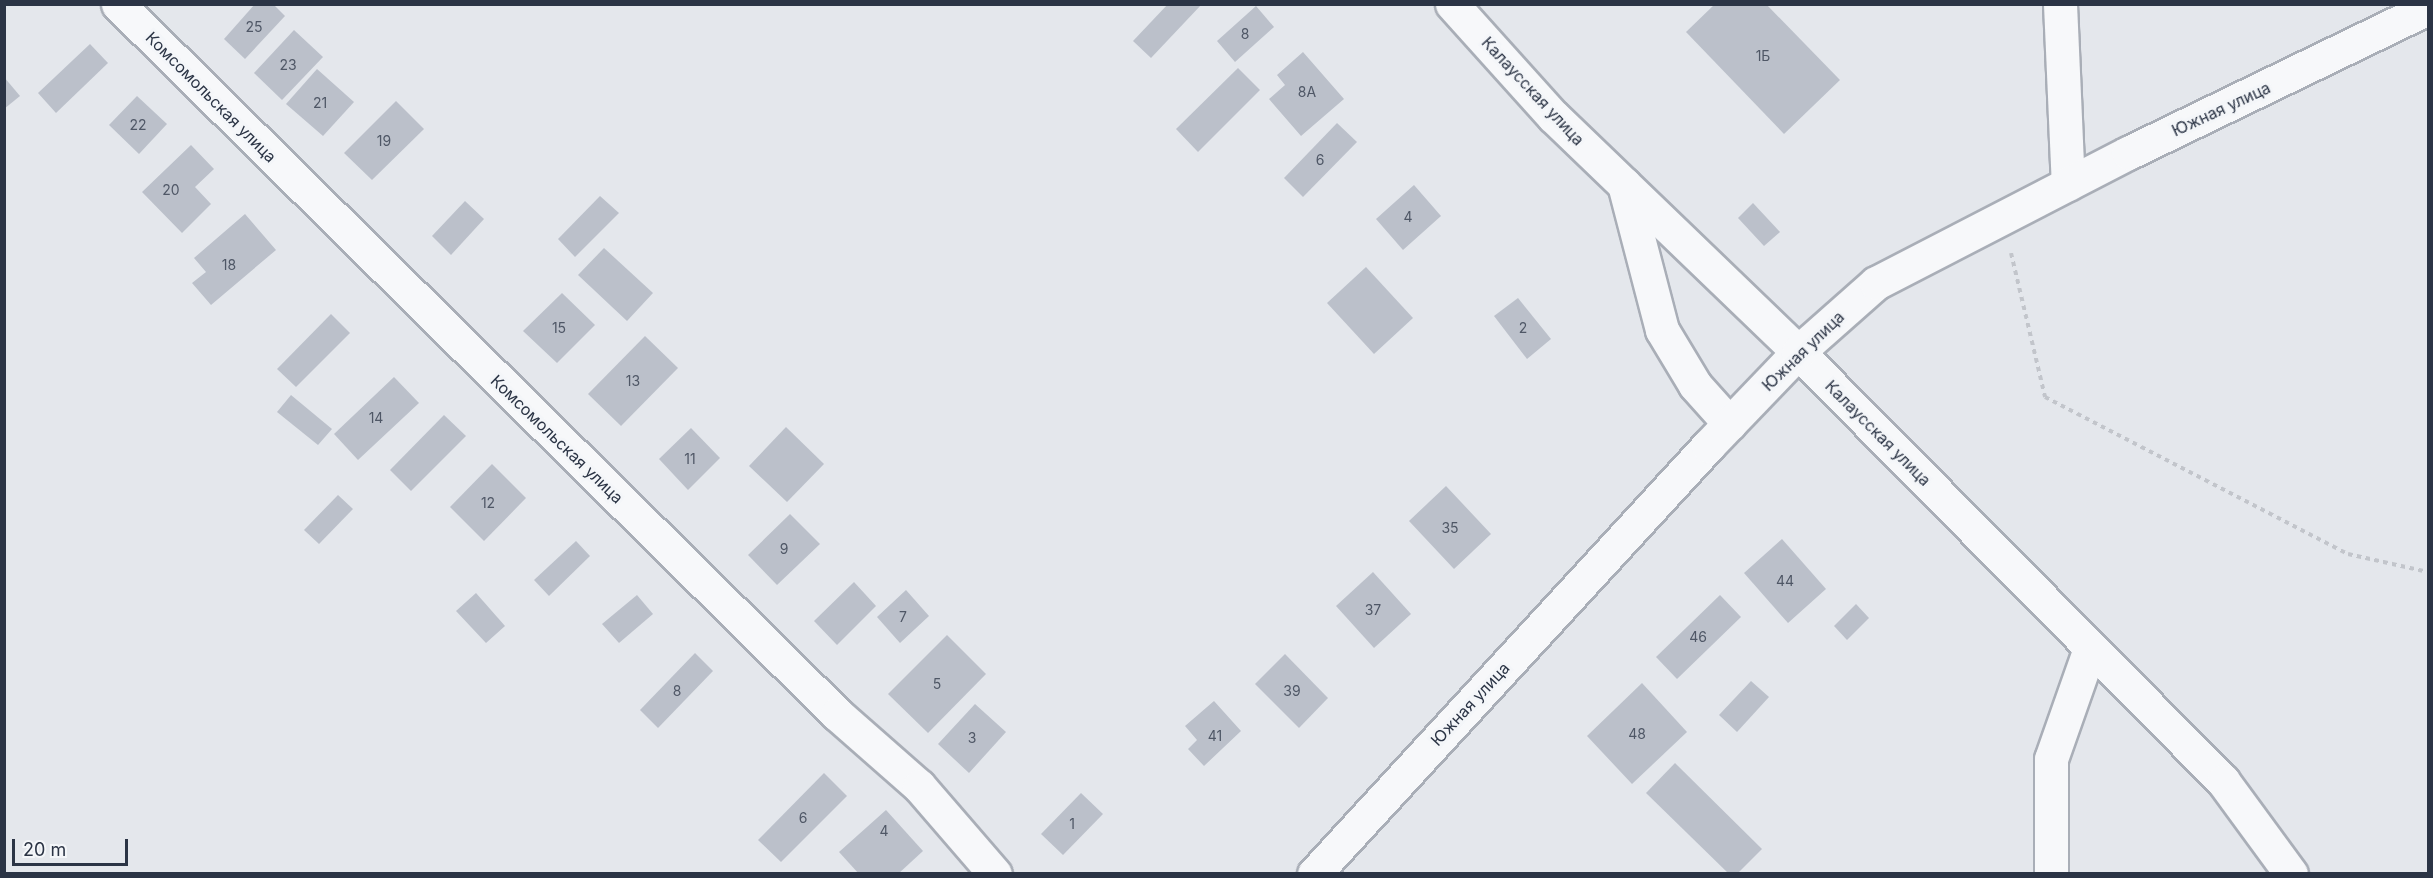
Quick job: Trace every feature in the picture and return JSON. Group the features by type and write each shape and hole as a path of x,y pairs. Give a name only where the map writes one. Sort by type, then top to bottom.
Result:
{"street":[{"name":"Комсомольская улица","path":"118,4 820,698 919,786 995,873"},
{"name":"Калаусская улица","path":"1452,4 1552,116 1798,352 2223,781 2291,873"},
{"path":"2060,4 2068,184"},
{"name":"Южная улица","path":"1314,873 1798,352 1876,283 2068,184 2428,7"},
{"path":"1624,184 1662,330 1695,385 1731,423"},
{"path":"2051,873 2051,759 2091,648"}],"path":[{"path":"2002,219 2045,398 2348,554 2428,572"}],"building":[{"path":"255,4 273,4 285,16 245,59 224,39"},
{"path":"1168,4 1202,4 1151,58 1133,41"},
{"path":"1715,4 1766,4 1840,80 1784,134 1686,32"},
{"path":"1256,6 1274,27 1235,62 1217,41"},
{"path":"294,30 323,57 282,100 254,73"},
{"path":"90,44 108,63 56,113 38,93"},
{"path":"1303,52 1344,99 1301,136 1269,99 1285,85 1277,75"},
{"path":"1238,68 1260,90 1198,152 1176,129"},
{"path":"317,69 354,102 323,136 286,104"},
{"path":"4,77 20,96 4,109"},
{"path":"137,96 167,124 139,154 109,125"},
{"path":"396,101 424,129 372,180 344,153"},
{"path":"1337,123 1357,142 1303,197 1284,178"},
{"path":"191,145 214,169 195,187 211,204 182,233 142,192"},
{"path":"1414,185 1441,216 1403,250 1376,219"},
{"path":"600,196 619,213 575,257 558,239"},
{"path":"465,201 484,219 451,255 432,236"},
{"path":"1753,203 1780,232 1764,246 1738,218"},
{"path":"245,214 276,250 211,305 192,283 206,272 194,258"},
{"path":"604,248 653,293 627,321 578,275"},
{"path":"1366,267 1413,318 1374,354 1327,303"},
{"path":"562,293 595,325 557,363 523,331"},
{"path":"1518,298 1551,339 1527,359 1494,316"},
{"path":"331,314 350,333 296,387 277,369"},
{"path":"645,336 678,368 621,426 588,394"},
{"path":"394,377 419,403 358,460 334,434"},
{"path":"291,395 332,429 318,445 277,412"},
{"path":"444,415 466,436 411,491 390,470"},
{"path":"786,427 824,464 787,502 749,466"},
{"path":"691,428 720,458 688,490 659,459"},
{"path":"492,464 526,498 484,541 450,507"},
{"path":"1446,486 1491,534 1454,569 1409,521"},
{"path":"338,495 353,509 319,544 304,530"},
{"path":"790,514 820,544 777,585 748,555"},
{"path":"1782,539 1826,589 1788,623 1744,573"},
{"path":"576,541 590,556 549,596 534,580"},
{"path":"1373,572 1411,614 1374,648 1336,606"},
{"path":"854,582 876,606 837,645 814,621"},
{"path":"906,590 929,616 900,643 877,617"},
{"path":"476,593 505,626 486,643 456,611"},
{"path":"637,595 653,614 619,643 602,624"},
{"path":"1720,595 1741,617 1677,679 1656,657"},
{"path":"1856,604 1869,618 1847,640 1834,626"},
{"path":"947,635 986,674 928,733 888,694"},
{"path":"695,653 713,671 658,728 640,710"},
{"path":"1285,654 1328,698 1299,728 1255,684"},
{"path":"1751,681 1769,697 1737,732 1719,715"},
{"path":"1642,683 1687,732 1632,784 1587,736"},
{"path":"1214,701 1241,731 1204,766 1188,749 1197,740 1185,726"},
{"path":"975,704 1006,732 969,773 938,744"},
{"path":"1675,763 1762,849 1737,874 1729,874 1646,793"},
{"path":"824,773 847,796 781,862 758,840"},
{"path":"1081,793 1103,814 1063,855 1041,834"},
{"path":"886,810 923,851 898,874 859,874 839,852"}]}
